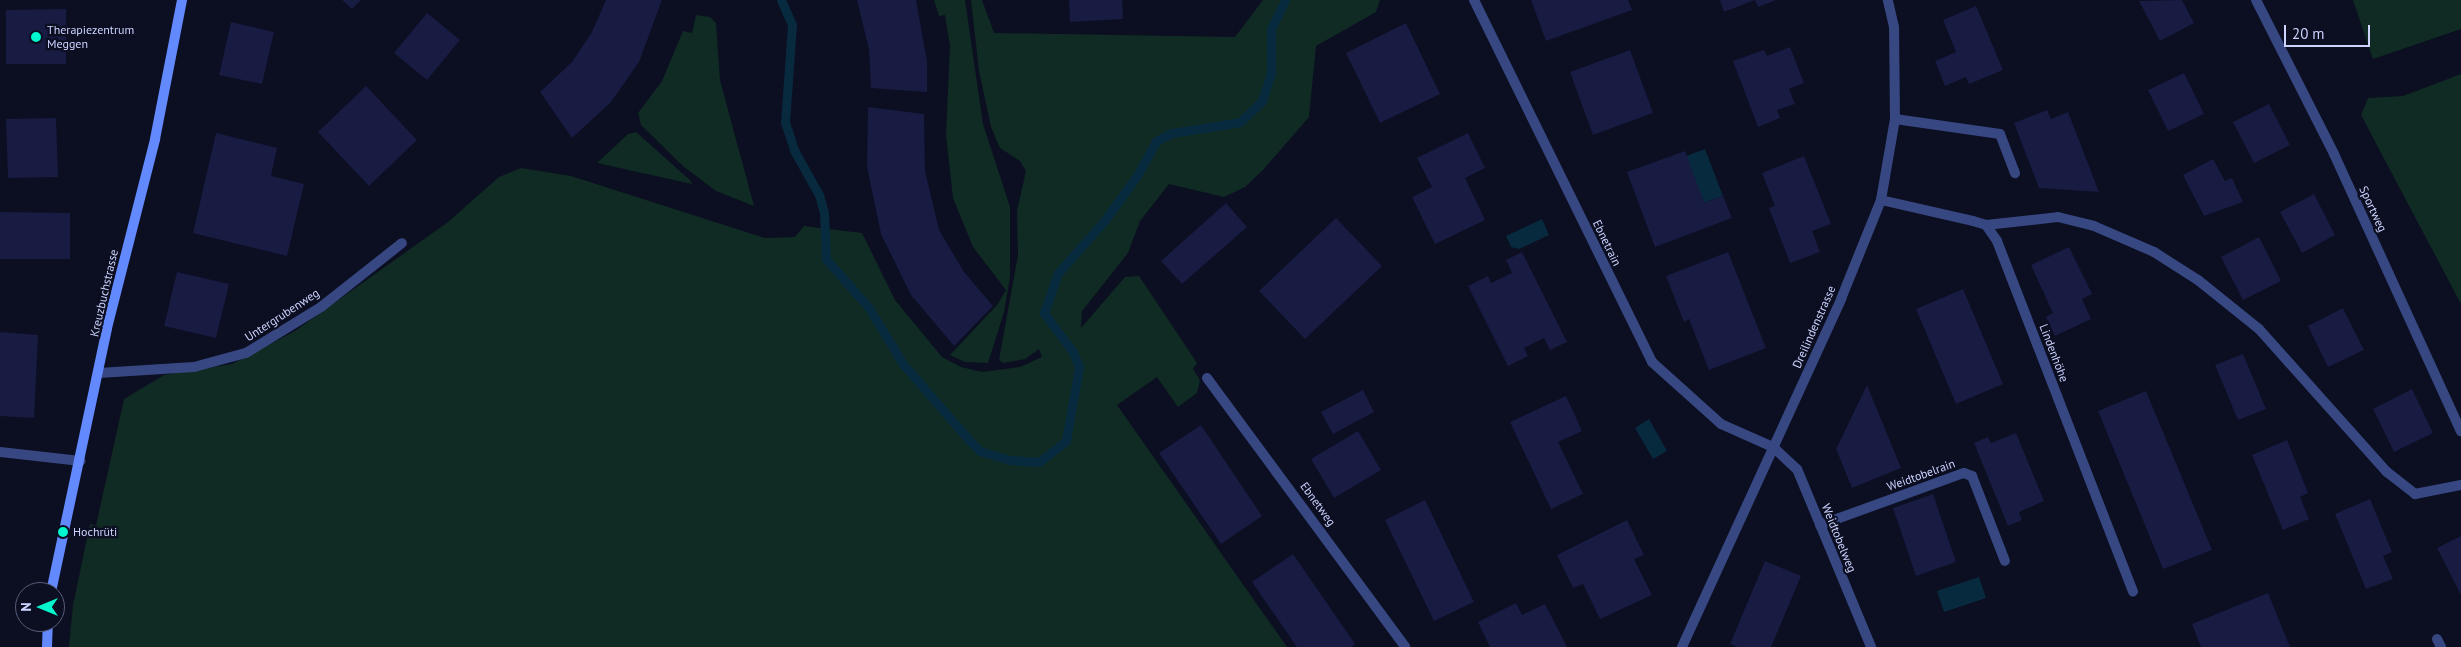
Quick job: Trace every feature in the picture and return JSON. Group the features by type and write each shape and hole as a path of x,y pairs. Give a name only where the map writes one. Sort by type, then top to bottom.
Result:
{"street":[{"name":"Kreuzbuchstrasse","path":"53,582 155,139 182,0"},
{"name":"Ebnetrain","path":"1474,0 1652,362 1721,424 1773,447"},
{"name":"Dreilindenstrasse","path":"1682,647 1841,299 1881,200 1895,119 1894,26 1888,0"},
{"name":"Sportweg","path":"2256,0 2334,154 2461,431"},
{"path":"1895,119 2000,134 2015,173"},
{"path":"1881,200 1986,225 2058,217 2094,226 2154,252 2198,280 2259,329 2387,472 2415,494 2461,485"},
{"name":"Lindenhöhe","path":"1986,225 1997,241 2133,592"},
{"name":"Untergrubenweg","path":"100,373 194,367 246,353 321,306 402,243"},
{"name":"Ebnetweg","path":"1207,378 1405,647"},
{"name":"Weidtobelweg","path":"1773,447 1797,469 1871,647"},
{"path":"0,452 51,454 80,461"},
{"name":"Weidtobelrain","path":"1820,525 1964,473 1972,476 2005,561"},
{"path":"47,647 48,632"}],"green space":[{"path":"934,0 965,0 983,124 1010,207 1010,277 1004,312 988,363 965,362 950,355 998,304 1006,290 973,247 953,198 946,135 950,46 945,15 939,16"},
{"path":"971,0 982,0 994,33 1235,37 1263,0 1380,0 1376,12 1316,46 1309,117 1263,170 1245,187 1224,197 1169,184 1140,221 1128,253 1082,311 1081,328 1125,277 1139,276 1197,363 1193,369 1200,380 1197,393 1178,407 1157,377 1117,405 1287,647 69,647 73,605 90,524 96,525 124,399 164,375 232,364 295,331 448,222 499,177 521,168 571,176 765,238 795,237 804,226 862,233 895,300 942,357 961,367 982,372 1020,367 1042,357 1039,349 1025,359 1003,363 999,360 1018,255 1017,211 1026,171 1020,161 1000,148 991,127 979,71"},
{"path":"2353,0 2461,0 2461,29 2373,59"},
{"path":"696,15 710,17 716,23 720,80 754,206 716,191 684,167 641,125 638,113 662,81 683,31 692,33"},
{"path":"2461,74 2461,304 2361,115 2368,98 2403,96"},
{"path":"636,132 691,181 692,184 597,163 628,134"}],"water":[{"path":"1705,149 1723,196 1704,203 1686,156"},
{"path":"1542,219 1549,235 1519,249 1511,247 1506,236"},
{"path":"1649,419 1667,451 1653,459 1635,428"},
{"path":"1979,577 1986,598 1944,612 1937,591"}],"building":[{"path":"342,0 361,0 352,9"},
{"path":"606,0 662,0 639,62 611,102 572,138 540,92 572,62 592,32"},
{"path":"857,0 916,0 927,61 927,92 871,88 869,50"},
{"path":"1069,0 1122,0 1123,19 1070,22"},
{"path":"1531,0 1628,0 1632,10 1546,41"},
{"path":"1720,0 1755,0 1724,12"},
{"path":"1755,0 1776,0 1758,7"},
{"path":"2182,0 2194,23 2160,41 2139,1"},
{"path":"1976,6 2003,70 1969,84 1966,77 1945,86 1935,61 1956,52 1943,20"},
{"name":"Therapiezentrum Meggen","path":"66,9 66,64 6,64 6,10"},
{"path":"427,13 460,40 427,80 394,53"},
{"path":"231,22 274,32 262,84 219,75"},
{"path":"1406,23 1440,94 1380,123 1346,53"},
{"path":"1790,47 1804,83 1789,89 1795,104 1777,110 1780,118 1758,127 1733,61 1764,50 1767,56"},
{"path":"1630,50 1653,113 1593,135 1570,72"},
{"path":"2184,73 2204,114 2168,131 2148,90"},
{"path":"366,86 417,140 369,186 318,132"},
{"path":"2269,104 2290,145 2254,163 2233,122"},
{"path":"868,107 924,114 925,171 939,230 964,272 993,306 954,346 911,295 881,234 867,167"},
{"path":"2047,110 2051,119 2068,112 2099,192 2039,188 2014,123"},
{"path":"56,118 58,177 8,178 6,119"},
{"path":"216,133 277,148 271,176 304,184 287,256 193,233"},
{"path":"1468,133 1485,168 1465,178 1485,220 1435,244 1412,197 1432,187 1417,158"},
{"path":"1685,151 1704,203 1723,196 1732,218 1655,247 1627,172"},
{"path":"1804,156 1831,224 1812,231 1820,252 1790,263 1769,208 1775,206 1762,173"},
{"path":"2213,159 2225,181 2232,178 2243,202 2204,216 2183,175"},
{"path":"2314,194 2335,235 2302,253 2280,212"},
{"path":"1226,203 1247,227 1182,284 1161,261"},
{"path":"0,212 70,213 70,259 0,259"},
{"path":"1336,218 1382,266 1305,339 1259,291"},
{"path":"2259,237 2281,281 2243,300 2221,257"},
{"path":"2069,247 2092,294 2082,299 2091,319 2055,336 2046,317 2053,313 2031,265"},
{"path":"1522,252 1567,342 1550,350 1544,338 1524,348 1528,356 1508,366 1468,286 1488,276 1491,283 1512,273 1506,260"},
{"path":"1728,252 1766,348 1709,370 1689,319 1684,322 1666,276"},
{"path":"177,272 229,284 216,338 164,326"},
{"path":"1963,289 2003,384 1956,404 1916,309"},
{"path":"2343,308 2364,350 2328,367 2308,326"},
{"path":"0,332 38,335 34,418 0,416"},
{"path":"2243,354 2266,409 2238,420 2215,365"},
{"path":"1867,385 1901,468 1852,488 1836,449"},
{"path":"2412,389 2433,433 2394,452 2373,409"},
{"path":"1363,390 1374,412 1333,434 1321,412"},
{"path":"2146,391 2212,550 2163,569 2098,411"},
{"path":"1566,396 1582,431 1558,442 1583,494 1551,509 1510,422"},
{"path":"1201,425 1262,516 1221,544 1159,453"},
{"path":"1358,431 1381,470 1334,498 1311,459"},
{"path":"2016,433 2044,501 2019,512 2022,520 2008,526 1974,443 1988,437 1991,443"},
{"path":"2287,440 2308,493 2300,497 2309,519 2283,530 2252,455"},
{"path":"1933,494 1956,562 1916,576 1893,508"},
{"path":"2370,499 2392,552 2383,556 2393,579 2366,589 2335,514"},
{"path":"1425,500 1474,602 1434,621 1385,520"},
{"path":"1627,520 1644,555 1634,559 1652,595 1600,619 1583,584 1573,588 1557,555"},
{"path":"2461,536 2461,595 2437,548"},
{"path":"1293,554 1355,644 1351,647 1297,647 1252,582"},
{"path":"1765,561 1801,576 1771,647 1738,647 1730,644"},
{"path":"2268,593 2290,647 2201,647 2192,624"},
{"path":"1516,603 1522,615 1545,604 1567,647 1490,647 1478,622"}],"waterway":[{"path":"781,0 792,25 785,122 795,152 819,195 824,213 826,259 869,308 903,364 980,451 1010,460 1039,462 1066,441 1079,367 1073,352 1044,313 1058,273 1105,220 1138,174 1156,141 1172,133 1240,122 1262,101 1271,73 1271,29 1285,0"}],"place":[{"name":"Therapiezentrum Meggen","path":"36,37"},
{"name":"Hochrüti","path":"63,532"}]}
